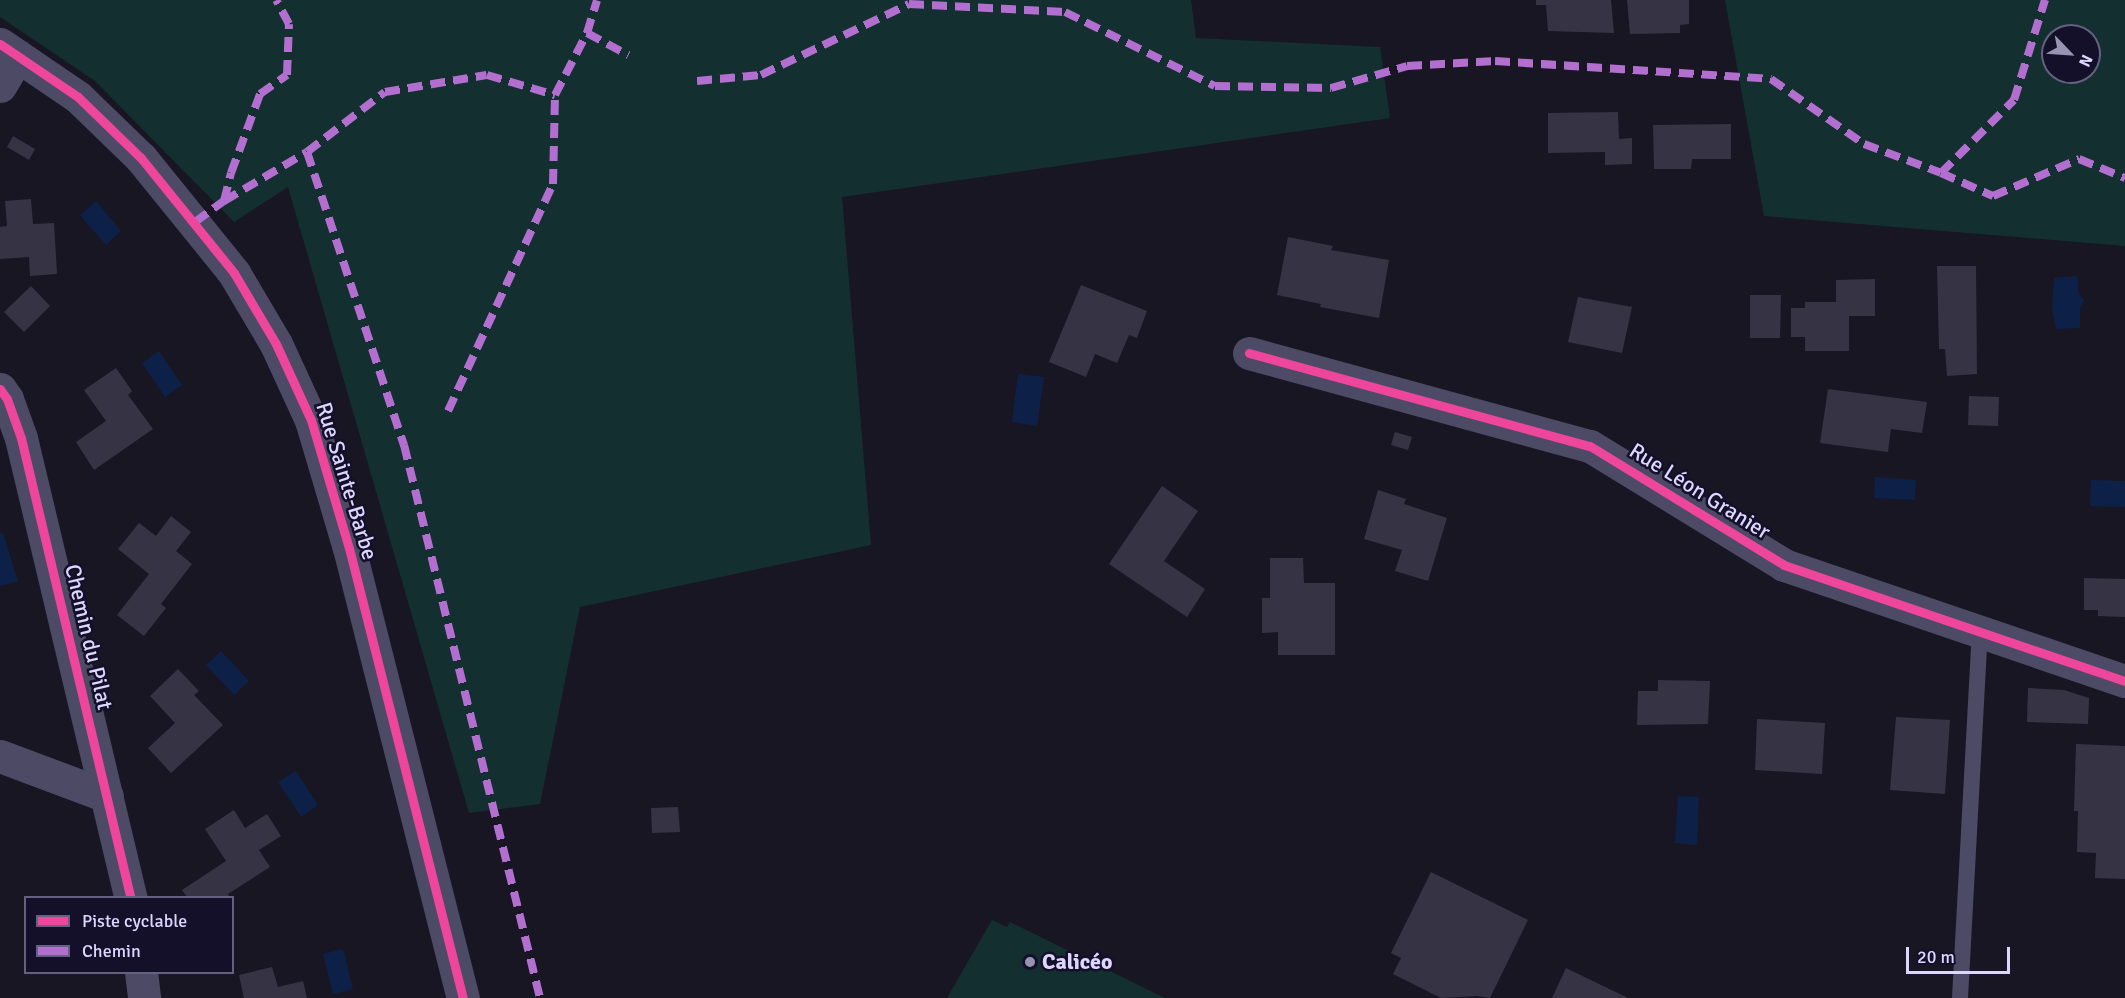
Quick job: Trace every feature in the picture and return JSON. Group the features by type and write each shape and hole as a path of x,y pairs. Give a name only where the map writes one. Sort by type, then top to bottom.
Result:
{"street":[{"path":"0,86 9,50"},
{"name":"Rue Sainte-Barbe","path":"9,50 78,97 141,158 234,273 276,344 311,420 349,548 464,998"},
{"name":"Rue Léon Granier","path":"1249,353 1590,446 1784,565 2125,681"},
{"name":"Chemin du Pilat","path":"0,389 7,399 21,438 131,896"},
{"path":"0,756 107,796"},
{"path":"141,974 144,998"}],"lane":[{"path":"1960,998 1980,631"}],"green space":[{"path":"0,0 1191,0 1196,38 1380,47 1390,118 842,197 871,545 580,607 540,804 469,813 288,187 234,222 95,81 0,17"},
{"path":"1725,0 2125,0 2125,246 1764,216"},
{"name":"Calicéo","path":"992,920 1007,927 1010,922 1165,998 947,998"}],"water":[{"path":"96,201 121,231 106,245 80,215"},
{"path":"2077,276 2079,294 2084,300 2080,308 2080,328 2056,329 2052,308 2054,278"},
{"path":"159,351 182,385 165,397 142,363"},
{"path":"1018,374 1044,377 1037,426 1012,422"},
{"path":"1875,477 1916,480 1915,500 1874,498"},
{"path":"2091,480 2125,481 2125,507 2090,506"},
{"path":"0,533 3,533 18,581 0,586"},
{"path":"221,651 249,681 234,695 206,665"},
{"path":"296,771 318,805 301,817 278,782"},
{"path":"1678,796 1699,797 1697,845 1675,843"},
{"path":"343,949 353,989 333,994 323,954"}],"building":[{"path":"1536,0 1611,0 1614,33 1548,31 1546,5 1536,5"},
{"path":"1627,0 1689,0 1689,24 1680,25 1680,33 1630,34"},
{"path":"1618,112 1619,139 1632,138 1632,164 1605,165 1605,152 1548,153 1548,113"},
{"path":"1731,124 1731,159 1692,159 1691,169 1654,169 1653,125"},
{"path":"13,136 35,149 29,160 7,147"},
{"path":"31,199 33,224 54,223 57,274 30,276 29,257 0,259 0,227 7,226 5,201"},
{"path":"1288,237 1333,246 1331,250 1389,260 1379,318 1320,307 1321,304 1277,295"},
{"path":"1937,266 1976,266 1977,374 1947,376 1945,349 1939,349"},
{"path":"1875,279 1875,316 1849,316 1849,351 1805,351 1805,337 1791,337 1791,308 1805,308 1805,302 1836,302 1836,280"},
{"path":"1081,285 1147,311 1137,338 1129,335 1117,363 1095,354 1086,377 1049,362"},
{"path":"31,286 50,306 24,332 4,312"},
{"path":"1750,295 1781,295 1780,338 1750,338"},
{"path":"1578,297 1632,307 1622,353 1568,342"},
{"path":"116,368 132,391 128,395 153,429 94,470 76,442 106,421 84,390"},
{"path":"1828,389 1927,402 1922,433 1891,429 1888,452 1820,443"},
{"path":"1969,396 1999,397 1998,426 1968,425"},
{"path":"1395,432 1412,437 1408,450 1391,445"},
{"path":"1162,486 1198,511 1164,561 1205,589 1187,617 1109,564"},
{"path":"1378,490 1406,499 1404,504 1447,518 1428,581 1395,571 1402,550 1364,539"},
{"path":"171,516 191,532 176,551 192,564 161,604 166,608 144,636 117,615 149,574 118,549 139,523 156,536"},
{"path":"1270,558 1303,558 1304,583 1335,583 1335,655 1278,655 1278,632 1262,633 1262,598 1270,598"},
{"path":"2084,578 2125,579 2125,617 2098,616 2098,610 2084,610"},
{"path":"178,669 199,691 194,695 223,725 171,773 148,748 175,723 150,696"},
{"path":"1658,680 1710,681 1708,724 1637,725 1638,691 1658,691"},
{"path":"2028,688 2064,690 2089,698 2088,724 2027,722"},
{"path":"1896,717 1950,720 1945,794 1890,790"},
{"path":"1757,719 1825,723 1822,774 1755,770"},
{"path":"2076,744 2125,746 2125,879 2095,878 2096,853 2077,852 2078,811 2074,811"},
{"path":"678,807 680,832 652,833 651,808"},
{"path":"234,810 245,828 267,814 281,836 259,850 270,867 228,894 229,896 186,896 182,890 226,861 205,829"},
{"path":"1431,872 1528,920 1490,998 1477,996 1441,998 1393,974 1401,958 1391,953"},
{"path":"272,967 278,987 303,981 307,998 244,998 239,975"},
{"path":"1566,968 1628,998 1552,998"}],"marked path":[{"path":"224,201 231,173 260,94 287,75 289,24 276,0"},
{"path":"448,411 553,184 555,95 587,33 597,0"},
{"path":"697,81 761,75 909,4 1065,12 1215,86 1331,88 1407,66 1495,61 1771,79 1864,144 1941,173 2014,100 2045,0"},
{"path":"587,33 628,55"},
{"path":"195,222 224,201 307,152 385,92 487,75 555,95"},
{"path":"307,152 404,445 540,998"},
{"path":"1941,173 1993,196 2079,159 2125,178"}],"cycle path":[{"path":"0,44 78,97 141,158 234,273 276,344 311,420 349,548 463,998"},
{"path":"1249,353 1590,446 1784,565 2125,681"},
{"path":"0,389 7,399 21,438 131,896"}],"place":[{"name":"Calicéo","path":"1030,962"}]}
